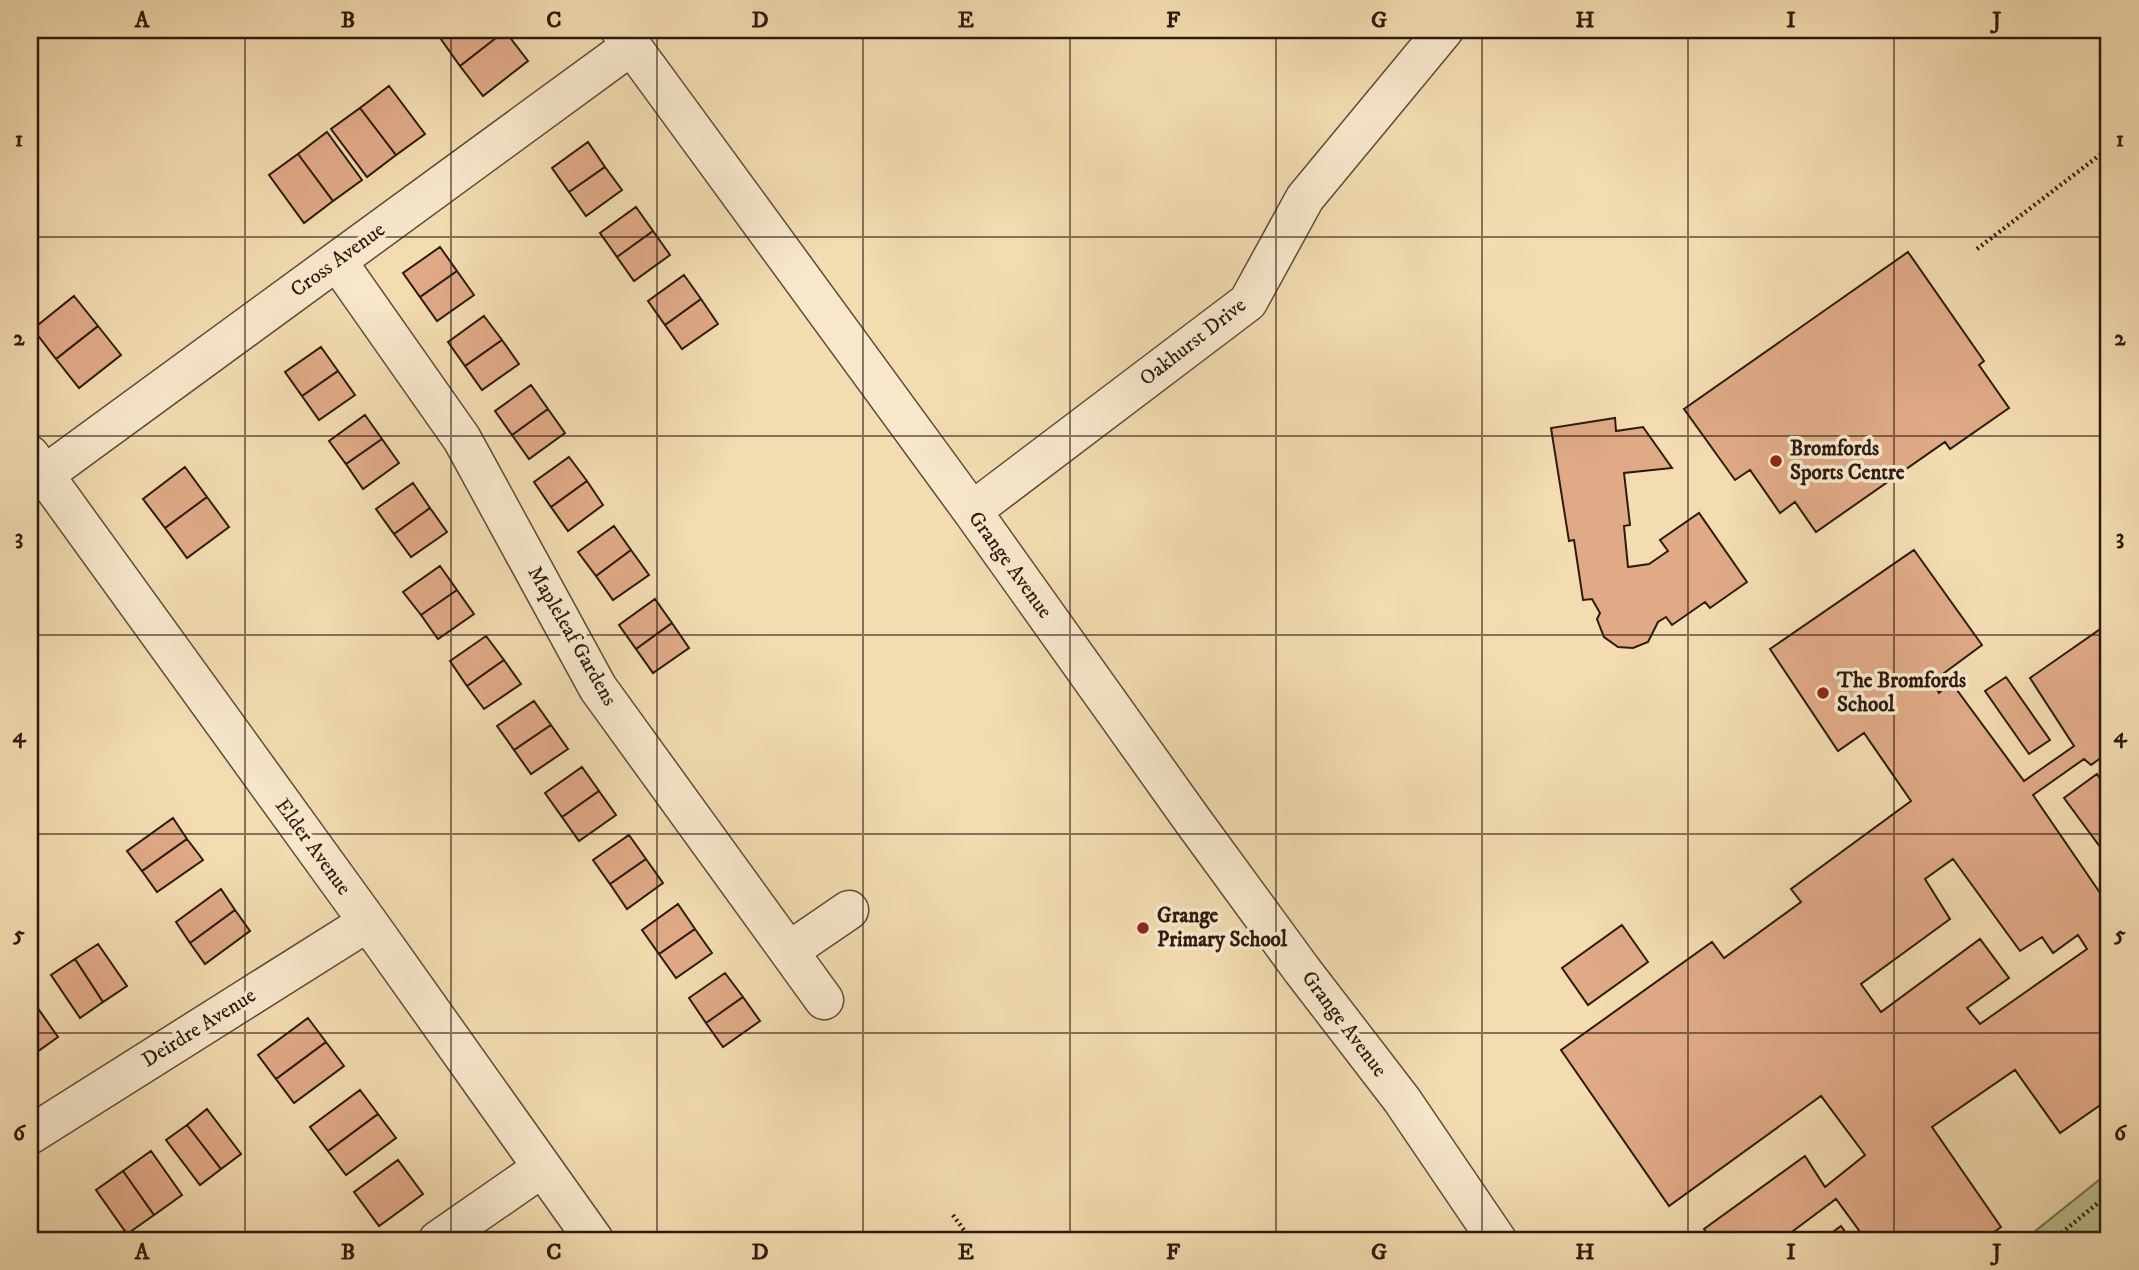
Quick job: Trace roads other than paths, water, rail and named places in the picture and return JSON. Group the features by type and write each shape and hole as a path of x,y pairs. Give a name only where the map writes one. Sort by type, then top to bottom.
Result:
{"street":[{"name":"Oakhurst Drive","path":"972,511 1248,302 1305,198 1444,30"},
{"name":"Grange Avenue","path":"625,38 972,511 1224,863 1402,1100 1497,1240"},
{"name":"Cross Avenue","path":"37,465 337,261 625,38"},
{"name":"Mapleleaf Gardens","path":"337,261 462,439 598,688 824,1000"},
{"name":"Elder Avenue","path":"37,465 368,922 593,1240"},
{"path":"789,951 849,910"},
{"name":"Deirdre Avenue","path":"30,1135 368,922"},
{"path":"438,1240 542,1168"}],"place":[{"name":"Bromfords Sports Centre","path":"1776,461"},
{"name":"The Bromfords School","path":"1823,693"},
{"name":"Grange Primary School","path":"1143,928"}]}
